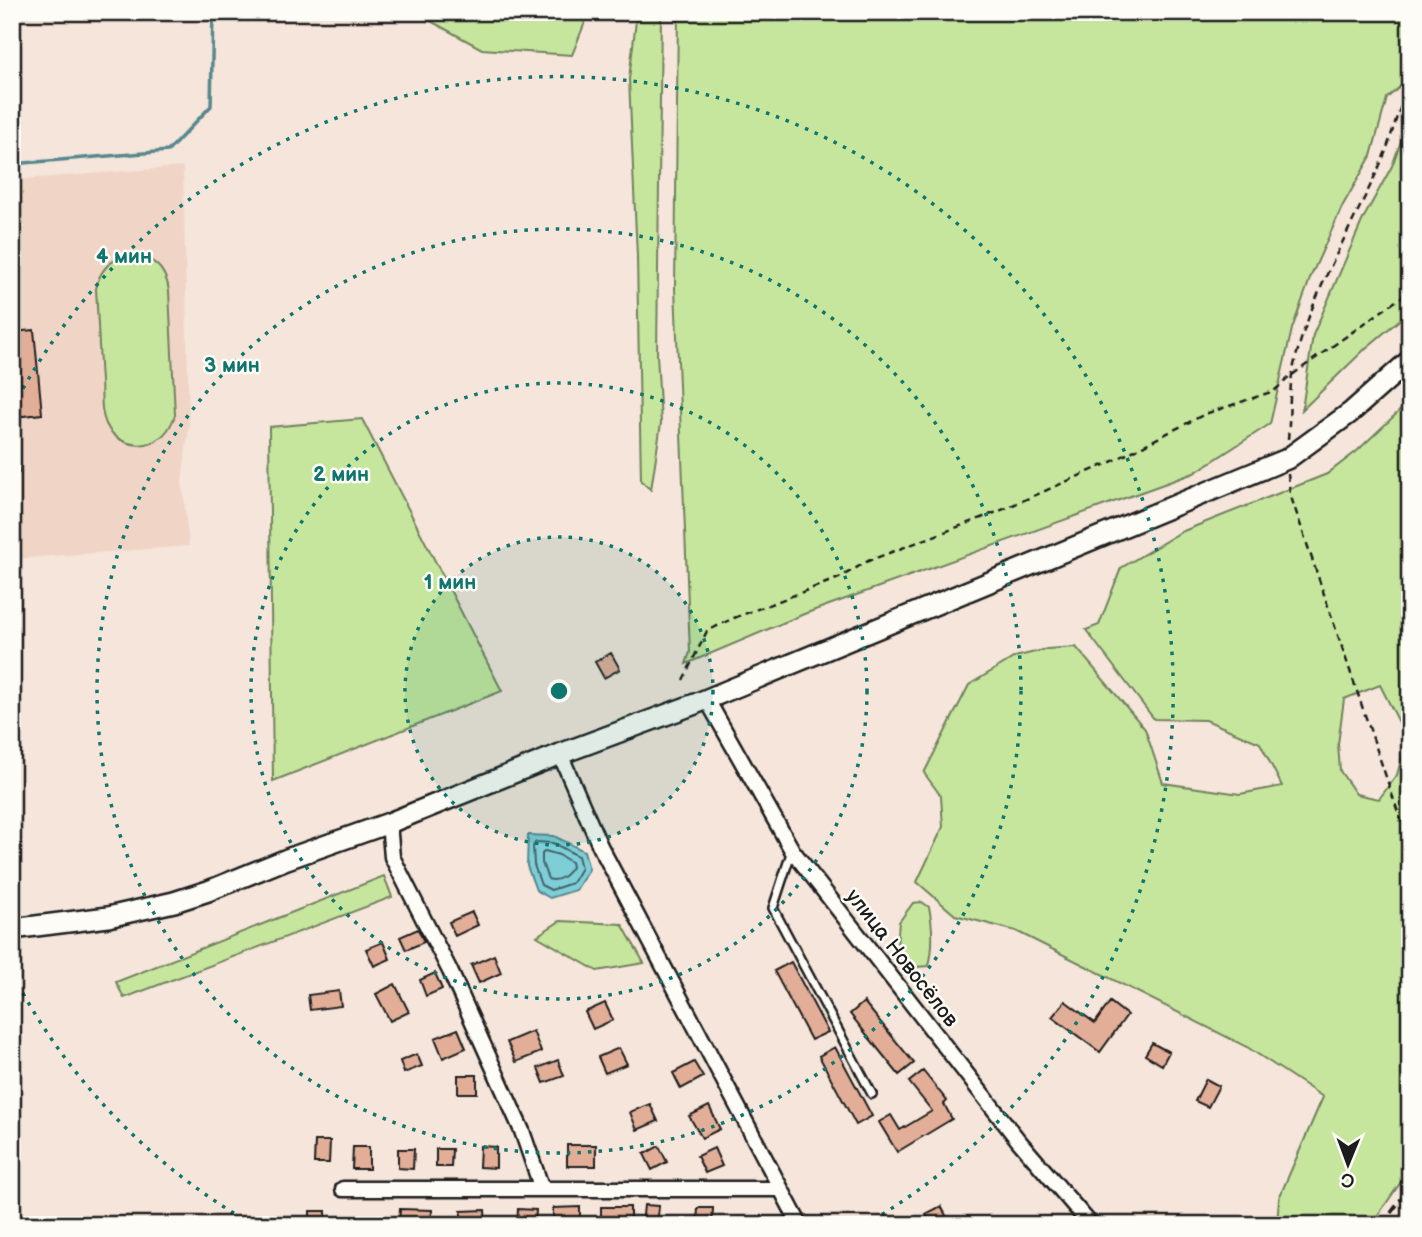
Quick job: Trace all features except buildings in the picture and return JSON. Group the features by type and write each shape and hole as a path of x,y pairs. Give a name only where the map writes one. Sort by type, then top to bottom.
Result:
{"street":[{"path":"12,929 79,922 174,902 389,824 706,698 1287,459 1350,413 1410,360"},
{"name":"улица Новосёлов","path":"706,698 792,850 1018,1140 1091,1225"},
{"path":"560,754 600,846 800,1225"},
{"path":"389,824 392,857 450,971 522,1131 542,1189"},
{"path":"343,1189 781,1189"}],"lane":[{"path":"792,850 772,908 872,1094"}],"path":[{"path":"1410,89 1402,101 1383,157 1304,333 1292,375 1287,459 1290,494 1401,821 1410,856"},
{"path":"683,680 707,631 839,578 868,561 997,512 1079,477 1205,414 1274,391 1292,375 1410,292"}],"shaded area":[{"path":"183,167 189,425 182,481 189,546 12,559 12,180"}],"green space":[{"path":"423,12 589,12 572,55 482,49 425,18"},
{"path":"637,12 661,12 657,354 661,423 651,490 641,481 637,256 629,79"},
{"path":"678,12 1410,12 1410,78 1387,98 1371,156 1343,205 1311,276 1292,329 1270,424 1194,473 804,614 686,664 690,652 675,288"},
{"path":"1410,116 1410,311 1366,348 1302,410 1313,335 1363,219 1392,166"},
{"path":"129,255 145,258 156,265 165,276 169,291 175,415 168,430 161,437 152,443 140,445 123,441 113,434 104,419 102,403 96,289 106,267 116,259"},
{"path":"1410,401 1410,1169 1371,1225 1277,1225 1279,1198 1323,1097 1247,1047 1016,931 955,915 917,882 943,827 941,796 924,773 969,685 1015,657 1047,649 1076,647 1145,729 1163,783 1240,794 1282,786 1260,743 1206,720 1154,719 1086,630 1099,625 1121,568 1181,532 1327,474 1357,451","holes":["1380,685 1407,738 1397,775 1379,799 1356,794 1340,771 1338,744 1344,699"]},
{"path":"362,419 502,691 273,781 269,427"},
{"path":"384,876 392,897 124,998 116,982"},
{"path":"922,902 929,907 931,922 929,966 901,968 897,946 899,922 913,903"},
{"path":"560,921 622,924 644,963 597,971 537,936"}],"water":[{"path":"528,835 554,836 584,851 589,869 576,890 550,898 536,890 527,866"}],"waterway":[{"path":"12,164 168,151 211,106 213,12"}],"railway":[{"path":"1382,1225 1410,1187"}]}
